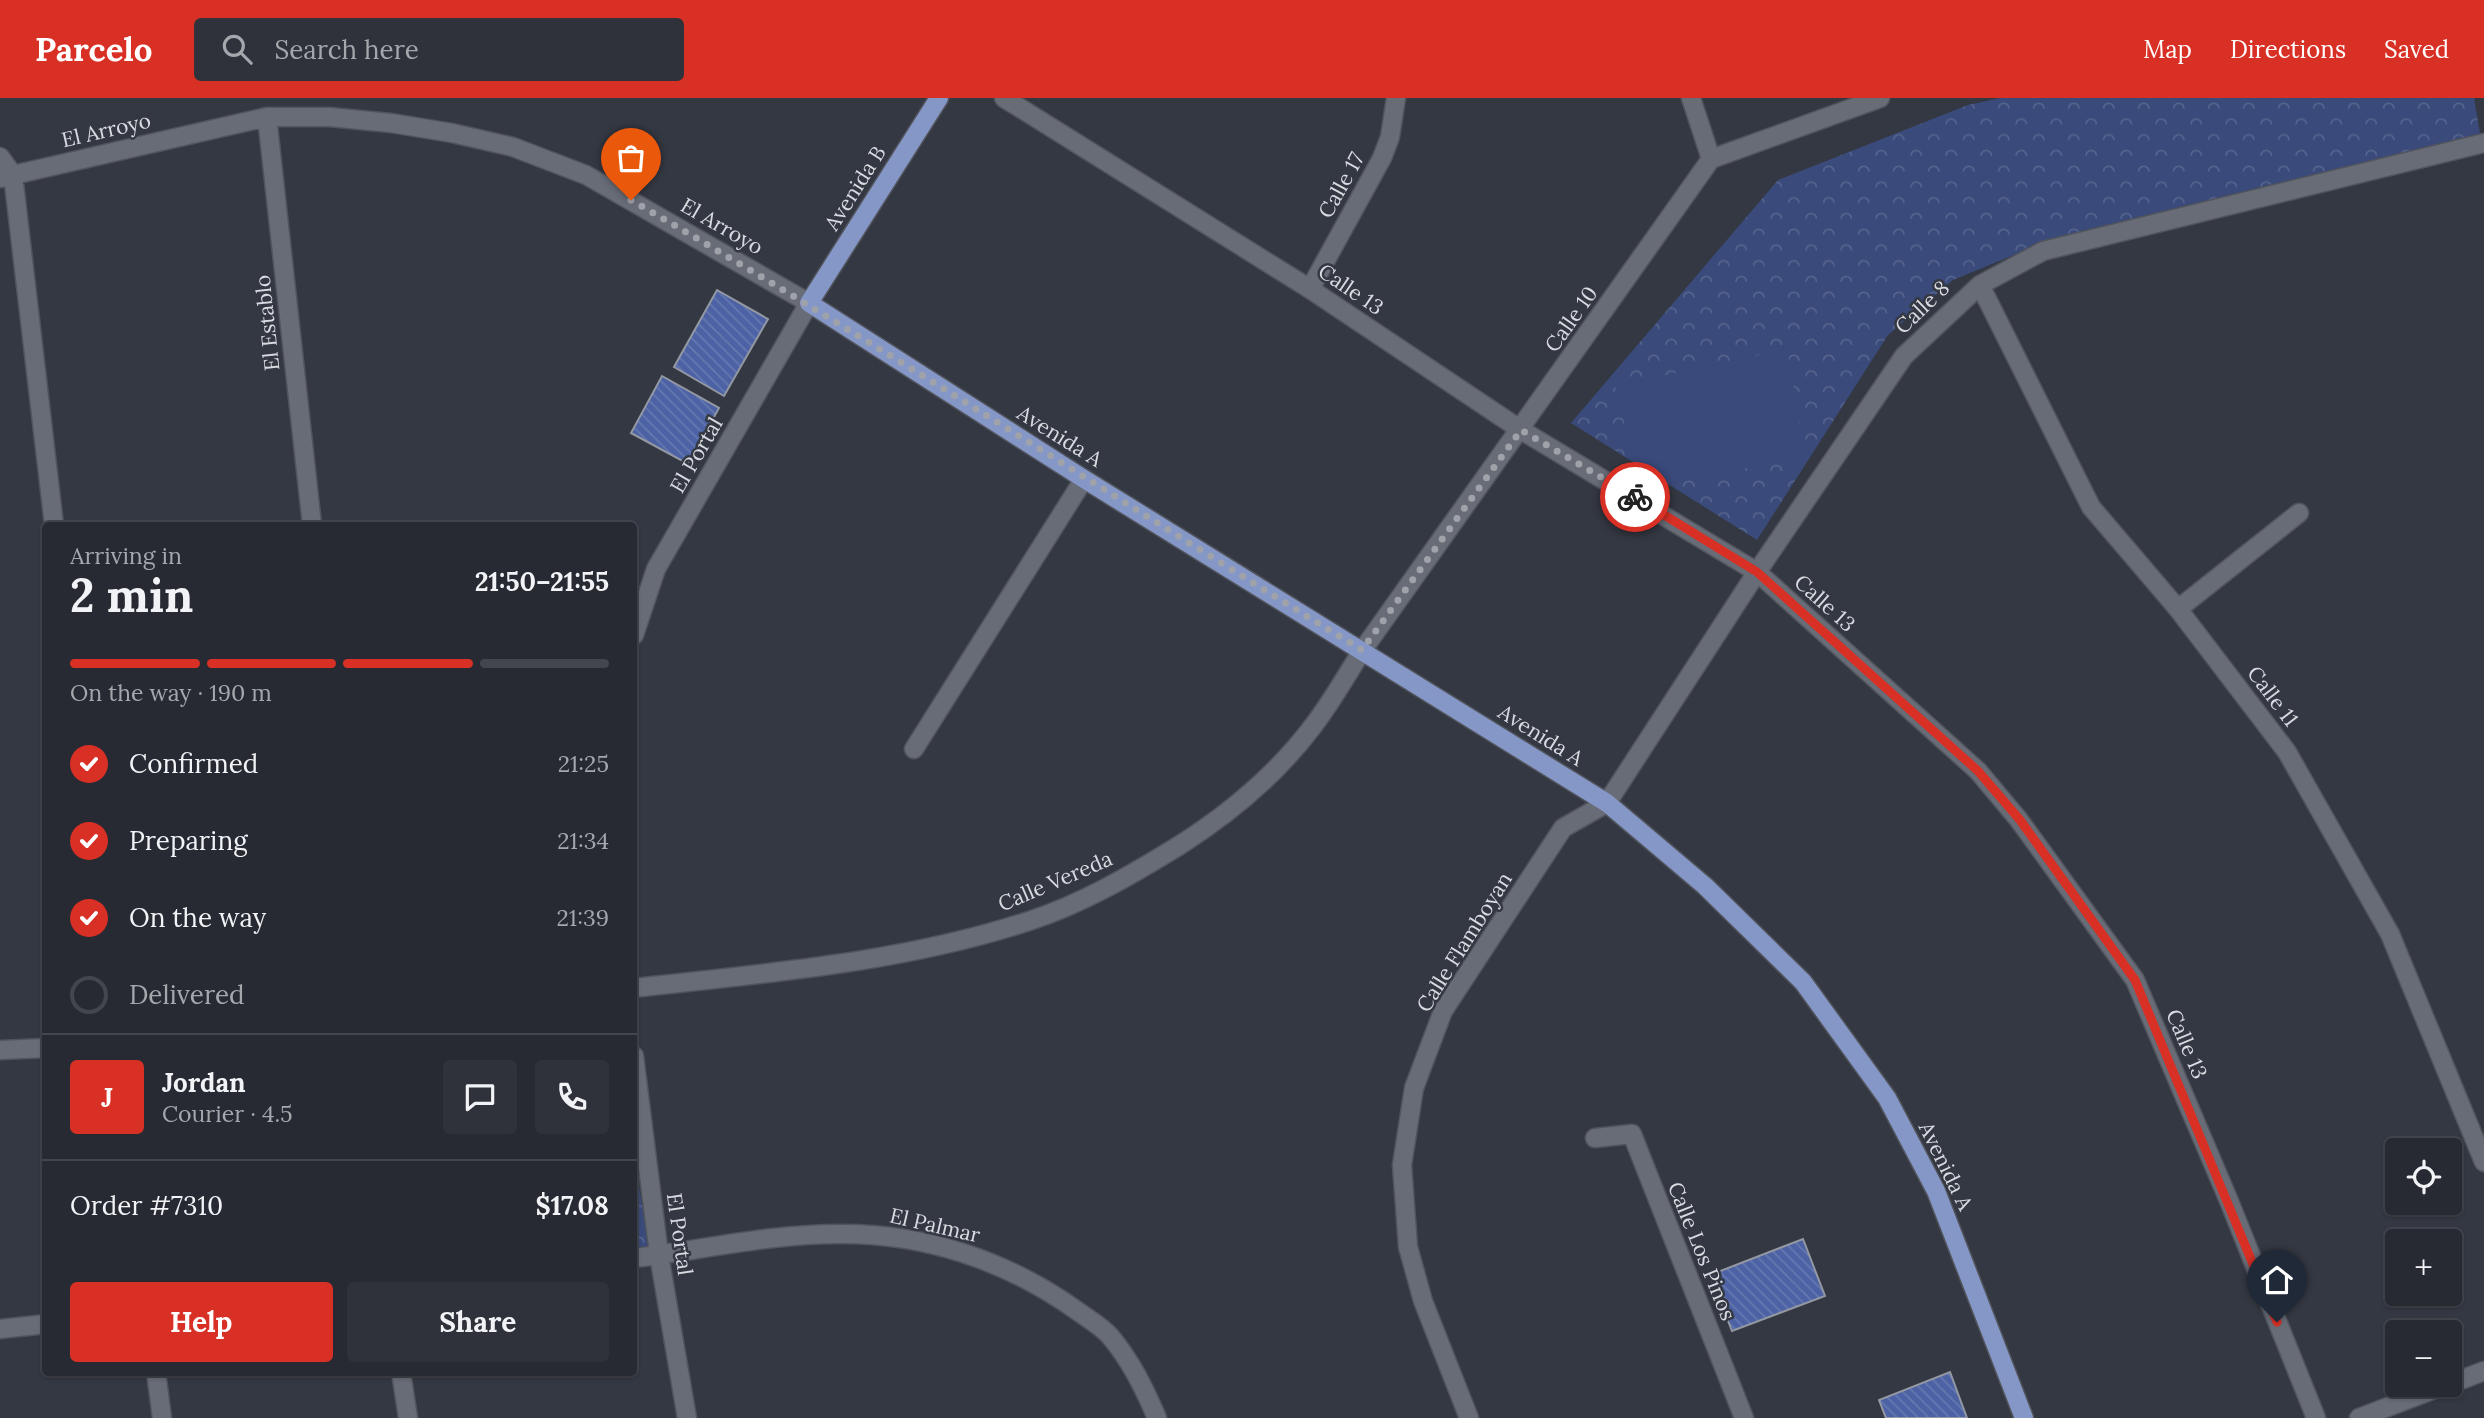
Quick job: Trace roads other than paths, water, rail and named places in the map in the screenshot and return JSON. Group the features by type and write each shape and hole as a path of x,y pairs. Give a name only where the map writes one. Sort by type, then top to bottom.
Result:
{"main road":[{"name":"Avenida B","path":"809,303 939,98"},
{"name":"Avenida A","path":"809,303 1084,479 1607,803 1704,886 1803,982 1887,1098 1936,1191 2024,1418"}],"street":[{"name":"Calle 13","path":"1004,98 1310,289 1521,430 1757,572 1978,771 2020,820 2135,980 2229,1201 2316,1418"},
{"name":"Calle 17","path":"1310,289 1382,158 1390,137 1396,98"},
{"path":"1691,98 1711,159 1880,98"},
{"name":"El Arroyo","path":"7,176 267,117 329,117 452,132 513,148 609,187 809,303"},
{"name":"El Establo","path":"267,117 312,522"},
{"name":"Calle 8","path":"1607,803 1757,572 1904,356 1980,285 2043,251 2484,143"},
{"path":"0,157 7,176 54,522"},
{"name":"Calle 10","path":"1362,650 1521,430 1711,159"},
{"name":"Calle 11","path":"1980,285 2091,507 2178,609 2287,752 2390,934 2484,1162"},
{"name":"El Portal","path":"637,626 656,569 809,303"},
{"path":"914,749 1084,479"},
{"path":"2178,609 2299,513"},
{"name":"Calle Vereda","path":"637,988 796,970 904,954 1031,920 1104,889 1222,818 1262,782 1313,726 1362,650"},
{"name":"Calle Flamboyan","path":"1469,1418 1423,1301 1408,1247 1402,1165 1414,1088 1443,1012 1563,828 1607,803"},
{"path":"0,1050 42,1048"},
{"name":"El Portal","path":"637,1080 659,1255 687,1418"},
{"name":"Calle Los Pinos","path":"1595,1138 1632,1134 1745,1418"},
{"name":"El Palmar","path":"637,1258 837,1234 878,1235 947,1248 995,1262 1040,1284 1108,1333 1137,1372 1157,1418"},
{"path":"0,1329 42,1324"},
{"path":"2462,1379 2484,1371"},
{"path":"157,1376 162,1418"},
{"path":"402,1376 408,1418"},
{"path":"2360,1418 2415,1397"}]}
